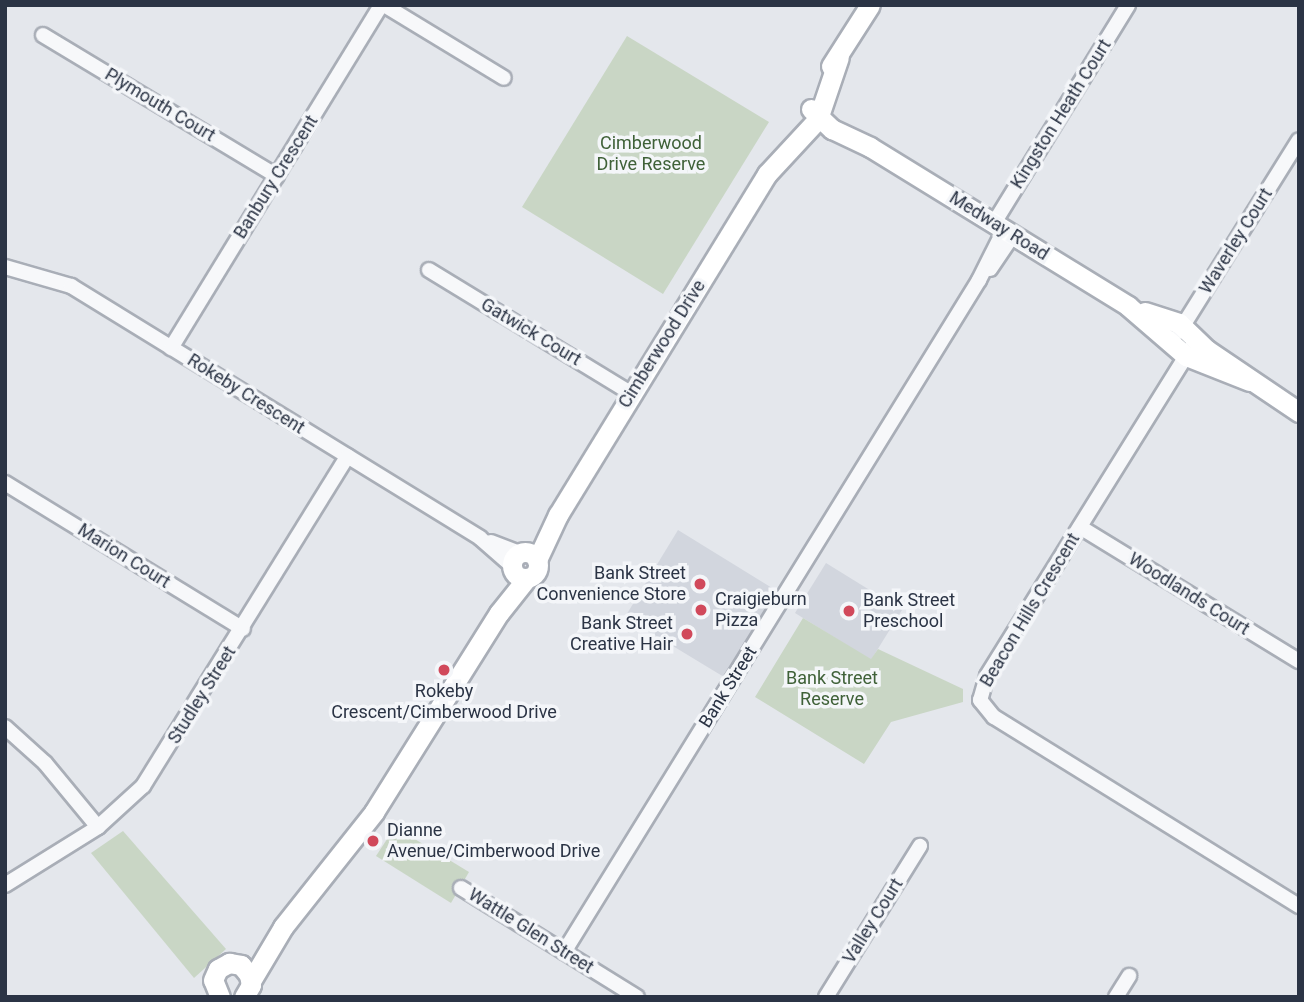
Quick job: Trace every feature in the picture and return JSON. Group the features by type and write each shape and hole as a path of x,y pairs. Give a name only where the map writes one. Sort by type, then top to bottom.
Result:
{"street":[{"path":"383,5 504,78"},
{"name":"Banbury Crescent","path":"171,348 383,5"},
{"name":"Cimberwood Drive","path":"249,991 283,927 374,812 499,613 522,563 558,515 767,174 786,134 817,113 821,79 839,57 870,5"},
{"name":"Kingston Heath Court","path":"1004,229 1129,5"},
{"name":"Plymouth Court","path":"43,35 277,176"},
{"name":"Medway Road","path":"817,113 1299,412"},
{"name":"Waverley Court","path":"1184,341 1299,140"},
{"name":"Bank Street","path":"564,952 979,280 1004,229"},
{"name":"Rokeby Crescent","path":"5,267 71,286 522,563"},
{"name":"Gatwick Court","path":"429,270 632,394"},
{"name":"Beacon Hills Crescent","path":"1184,341 1080,527 987,676 980,693 983,706 1299,906"},
{"name":"Studley Street","path":"5,885 98,827 151,776 348,456"},
{"name":"Marion Court","path":"5,483 243,629"},
{"name":"Woodlands Court","path":"1080,527 1299,661"},
{"path":"5,727 45,763 98,827"},
{"name":"Valley Court","path":"826,997 920,846"},
{"name":"Wattle Glen Street","path":"461,888 637,997"},
{"name":"Cimberwood Drive","path":"229,963 283,927"},
{"path":"212,993 214,974 229,963 246,969 249,991"},
{"path":"1116,997 1129,976"}],"shaded area":[{"path":"678,530 777,591 724,677 625,617"},
{"name":"Bank Street Preschool","path":"826,563 902,610 871,660 795,613"}],"green space":[{"name":"Cimberwood Drive Reserve","path":"627,36 769,122 663,294 522,207"},
{"name":"Bank Street Reserve","path":"803,618 871,659 878,649 963,689 963,702 891,722 864,764 755,697"},
{"path":"395,827 469,872 451,903 376,856"},
{"path":"123,831 226,949 194,978 91,853"}],"place":[{"name":"Bank Street Convenience Store","path":"700,584"},
{"name":"Craigieburn Pizza","path":"701,610"},
{"name":"Bank Street Preschool","path":"849,611"},
{"name":"Bank Street Creative Hair","path":"687,634"},
{"name":"Rokeby Crescent/Cimberwood Drive","path":"444,670"},
{"name":"Dianne Avenue/Cimberwood Drive","path":"373,841"}]}
